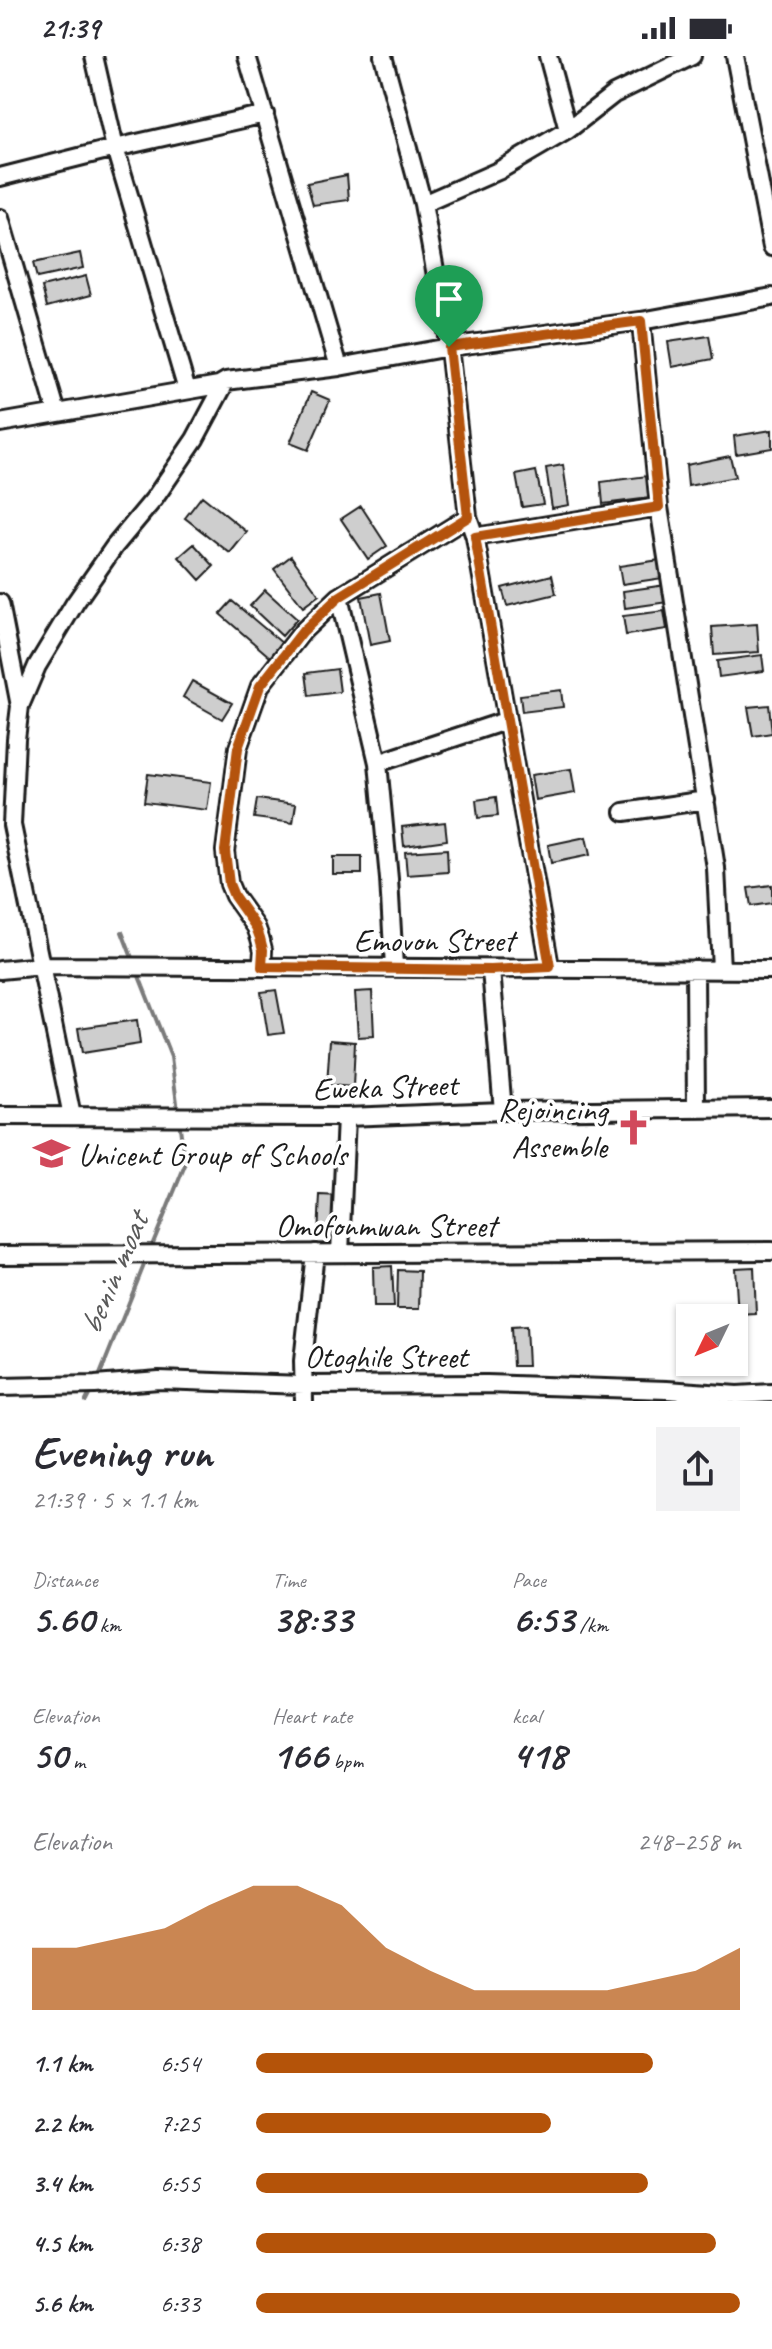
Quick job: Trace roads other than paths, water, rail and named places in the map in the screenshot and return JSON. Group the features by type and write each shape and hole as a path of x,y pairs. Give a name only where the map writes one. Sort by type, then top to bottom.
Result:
{"street":[{"path":"94,56 115,148 187,390"},
{"path":"247,56 339,367"},
{"path":"383,56 423,204 449,347 468,517 475,537 550,967"},
{"path":"548,56 568,130"},
{"path":"423,204 498,171 568,130 614,94 692,56"},
{"path":"735,56 766,187 772,247"},
{"path":"0,177 265,114"},
{"path":"0,218 57,413"},
{"path":"0,423 219,385 226,381 641,321 772,297"},
{"path":"641,321 659,507 716,868 721,969"},
{"path":"72,1116 12,825 20,706 37,666 75,603 195,439 226,381"},
{"path":"475,537 659,507"},
{"path":"262,967 263,950 256,927 229,884 225,851 238,748 260,686 303,631 339,597 468,517"},
{"path":"339,597 378,763 394,967"},
{"path":"0,603 20,706"},
{"path":"378,763 505,721"},
{"path":"624,812 706,800"},
{"name":"Emovon Street","path":"0,970 42,966 772,970"},
{"path":"695,969 696,1108"},
{"path":"491,970 503,1111"},
{"name":"Eweka Street","path":"0,1116 346,1117 503,1111 772,1108"},
{"path":"340,1253 346,1117"},
{"name":"Omofonmwan Street","path":"0,1255 772,1251"},
{"path":"304,1393 303,1361 315,1253"},
{"name":"Otoghile Street","path":"0,1387 159,1380 304,1393 487,1384 737,1395 772,1393"}],"waterway":[{"path":"122,932 134,963"},
{"path":"137,971 171,1057 178,1111"},
{"name":"benin moat","path":"151,1248 185,1165 179,1120"},
{"name":"benin moat","path":"97,1382 146,1260"},
{"name":"benin moat","path":"86,1401 92,1389"}],"place":[{"name":"Rejoincing Assemble","path":"633,1127"},
{"name":"Unicent Group of Schools","path":"52,1154"}]}
